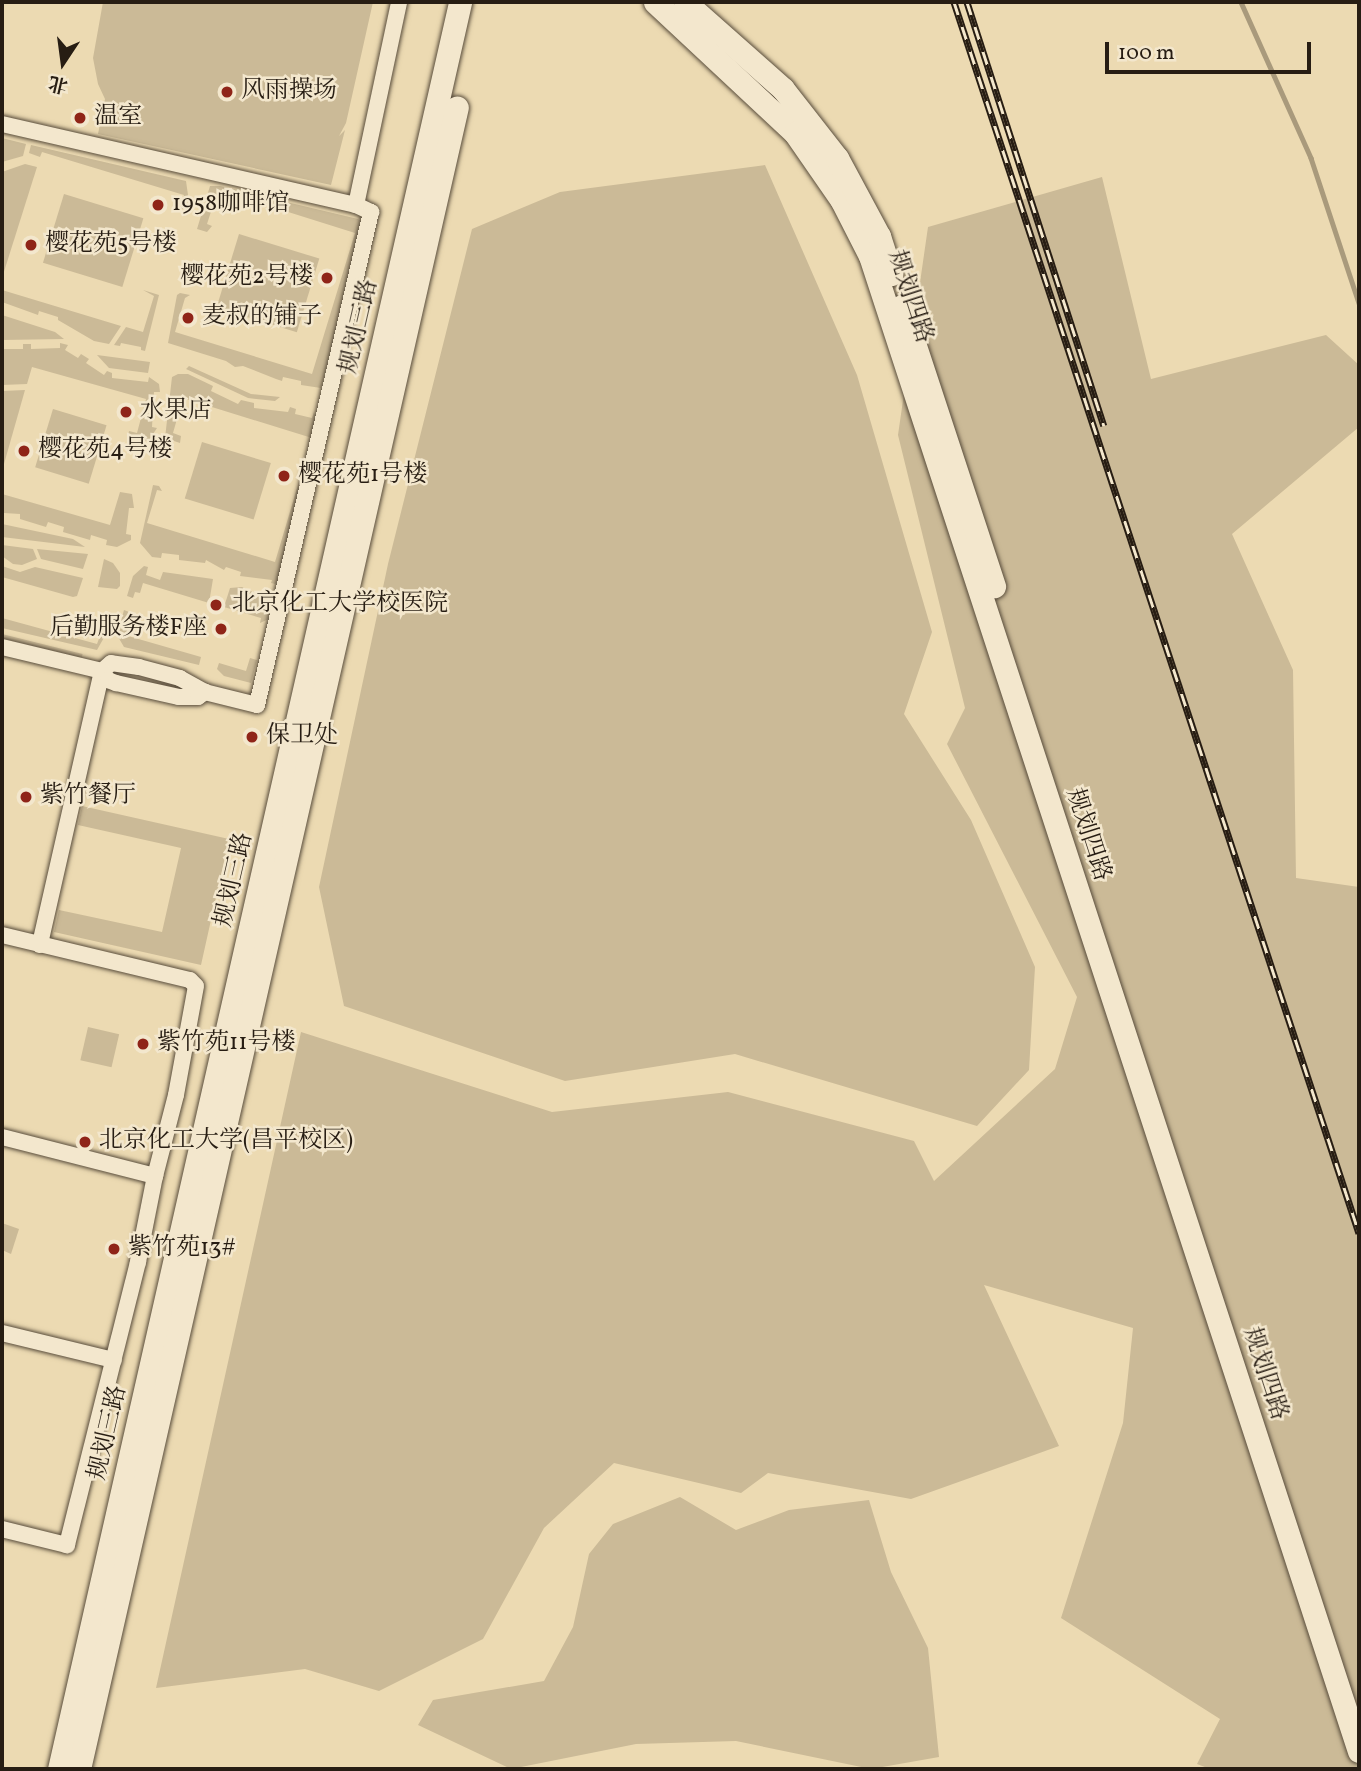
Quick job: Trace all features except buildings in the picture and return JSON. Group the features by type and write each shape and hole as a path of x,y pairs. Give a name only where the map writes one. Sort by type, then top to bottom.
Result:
{"main road":[{"name":"规划三路","path":"79,1769 460,2"},
{"name":"规划四路","path":"655,2 795,133 842,201 870,256 1359,1751"},
{"name":"规划四路","path":"685,2 783,89 837,158 879,236 1359,1704"},
{"name":"规划三路","path":"59,1769 203,1186 457,107"}],"street":[{"path":"356,205 399,2"},
{"path":"2,124 356,205 368,209 370,219 257,705 205,692 198,697 179,697 116,683 108,680 102,671 2,648"},
{"path":"40,944 102,671"},
{"path":"2,935 190,980 196,986 181,1068 114,1360 67,1545 2,1529"},
{"path":"2,1137 155,1176"},
{"path":"2,1333 114,1360"}],"shaded area":[{"name":"风雨操场","path":"103,2 373,2 346,123 339,136 345,130 331,185 98,134 105,99 98,84 93,58"},
{"path":"2,138 26,144 23,156 2,162"},
{"path":"31,145 186,181 188,195 184,209 180,209 184,195 42,152 40,157 29,153"},
{"path":"25,164 37,167 2,278 2,172"},
{"path":"765,165 857,375 932,632 904,714 971,820 1035,967 1029,1070 977,1126 735,1054 565,1081 344,1006 319,887 388,564 472,229 560,192"},
{"path":"1102,177 1151,379 1326,335 1359,365 1359,427 1232,534 1293,670 1296,878 1359,887 1359,1769 1210,1769 1197,1764 1220,1719 1061,1618 1123,1423 1133,1328 984,1285 1059,1446 911,1499 768,1473 741,1493 614,1463 544,1528 483,1639 379,1691 305,1669 156,1688 301,1032 552,1112 728,1092 914,1141 934,1181 1055,1069 1077,997 947,744 965,708 898,435 928,227"},
{"path":"210,186 220,186 358,219 364,223 321,388 301,385 301,381 283,377 282,381 168,343 177,295 190,295 185,298 175,332 312,374 355,233 218,190 207,224 212,226 207,232 197,229"},
{"path":"64,194 143,218 122,287 43,263"},
{"path":"239,234 319,259 297,332 216,308"},
{"path":"2,290 121,326 109,344 94,341 58,320 58,317 39,311 38,315 2,302"},
{"path":"143,290 159,295 145,351 141,350 141,347 121,343 120,346 114,345 126,327 143,332 154,296"},
{"path":"2,315 55,332 64,339 2,340"},
{"path":"60,343 68,345 65,350 78,358 81,354 89,359 86,363 104,375 107,371 112,373 112,378 148,382 149,377 159,384 160,392 154,392 152,427 157,428 149,440 143,442 128,438 129,431 137,433 146,399 32,367 27,384 2,385 2,349 23,349 23,344 31,344 31,349 60,348"},
{"path":"97,355 150,362 148,373 109,368"},
{"path":"189,366 251,394 280,397 275,401 248,398 186,369"},
{"path":"188,374 213,386 211,391 238,404 241,400 254,403 254,408 288,412 290,407 296,409 295,414 312,418 314,412 318,426 282,579 275,584 271,583 272,580 240,576 241,572 226,567 224,570 206,560 205,563 179,560 179,555 162,553 161,558 152,557 140,543 153,485 159,486 162,491 157,490 147,523 275,562 312,438 183,398 173,433 181,436 180,443 165,438 172,377"},
{"path":"25,390 2,471 2,391"},
{"path":"53,409 107,425 89,484 35,467"},
{"path":"202,442 271,463 254,519 185,498"},
{"path":"120,492 132,494 134,508 129,508 126,534 131,535 131,540 117,547 106,545 107,540 91,535 90,540 63,532 64,527 48,522 46,527 20,519 20,514 4,513 2,518 2,494 110,525"},
{"path":"2,524 73,539 85,547 2,537"},
{"path":"2,545 33,549 37,559 22,565 13,564 2,556"},
{"path":"37,549 88,554 83,569 41,559"},
{"path":"104,559 113,563 120,573 120,586 117,589 98,587"},
{"path":"2,566 20,572 35,567 83,578 77,596 73,597 2,577"},
{"path":"144,566 148,567 146,575 160,580 163,572 213,579 209,603 143,583 140,593 135,592 133,598 127,596 133,576"},
{"path":"242,587 270,600 276,607 273,617 260,623 261,618 224,607 230,588"},
{"path":"124,610 129,612 125,625 130,627 128,636 201,657 199,665 124,647 117,635"},
{"path":"2,618 97,644 101,633 106,634 97,650 2,628"},
{"path":"2,634 83,654 82,658 2,638"},
{"path":"250,658 257,660 251,683 224,676 217,669 219,663 246,671"},
{"path":"82,806 229,839 201,965 54,932 59,910 162,932 181,848 78,825"},
{"path":"88,1027 119,1034 112,1067 80,1060"},
{"path":"2,1223 19,1229 11,1254 2,1250"},
{"path":"680,1497 736,1530 789,1510 869,1500 891,1572 928,1648 939,1757 871,1769 736,1741 636,1744 511,1769 418,1725 433,1700 544,1681 573,1627 589,1554 613,1524"}],"waterway":[{"path":"1241,2 1311,158 1359,303"}],"railway":[{"path":"954,2 1359,1233"},
{"path":"967,2 1104,425"}],"place":[{"name":"风雨操场","path":"227,92"},
{"name":"温室","path":"80,118"},
{"name":"1958咖啡馆","path":"158,205"},
{"name":"樱花苑5号楼","path":"31,245"},
{"name":"樱花苑2号楼","path":"327,278"},
{"name":"麦叔的铺子","path":"188,318"},
{"name":"水果店","path":"126,412"},
{"name":"樱花苑4号楼","path":"24,451"},
{"name":"樱花苑1号楼","path":"284,476"},
{"name":"北京化工大学校医院","path":"216,605"},
{"name":"后勤服务楼F座","path":"221,629"},
{"name":"保卫处","path":"252,737"},
{"name":"紫竹餐厅","path":"26,797"},
{"name":"紫竹苑11号楼","path":"143,1044"},
{"name":"北京化工大学(昌平校区)","path":"85,1142"},
{"name":"紫竹苑13#","path":"114,1249"}]}
